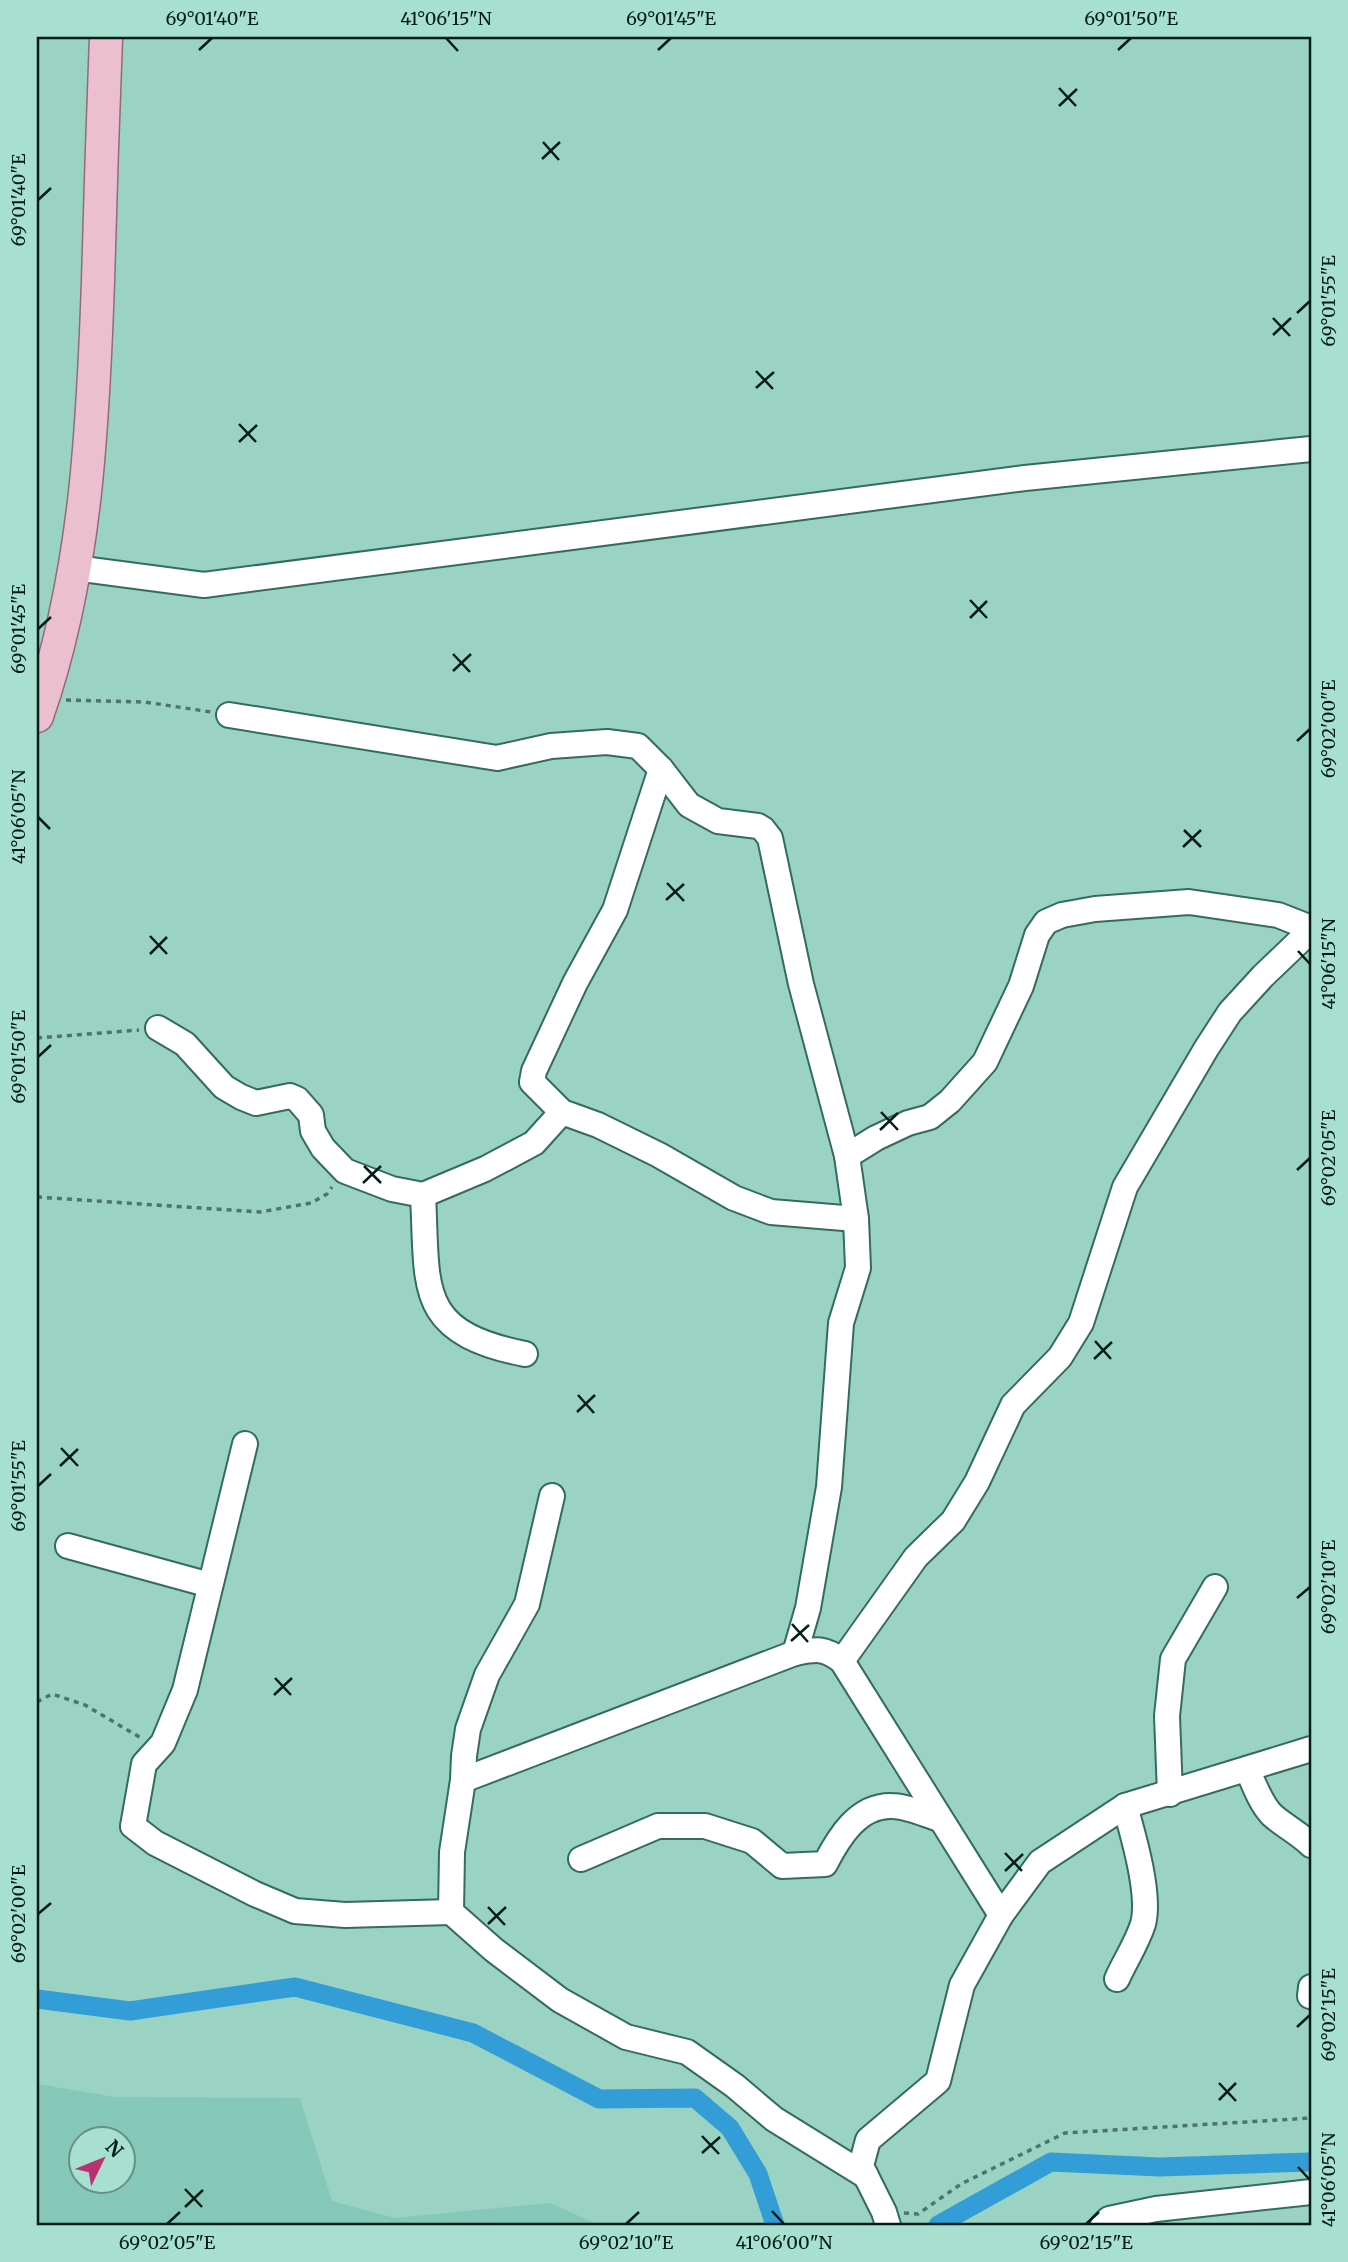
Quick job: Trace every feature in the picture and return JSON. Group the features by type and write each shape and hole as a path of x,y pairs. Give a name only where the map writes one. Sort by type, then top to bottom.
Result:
{"main road":[{"path":"40,708 62,634 87,487 94,405 106,37"}],"street":[{"path":"75,568 204,585 1025,478 1311,449"},
{"path":"229,715 497,758 551,746 607,742 638,746 661,769 689,805 718,821 758,826 770,838 801,984 846,1156 856,1219 858,1268 841,1323 829,1487 807,1608 795,1653"},
{"path":"661,769 615,911 575,983 534,1071 532,1082 562,1112 647,1149 734,1198 771,1212 856,1219"},
{"path":"842,1661 916,1557 953,1521 977,1482 1013,1405 1060,1357 1081,1323 1125,1187 1206,1049 1238,1003 1311,929 1278,915 1189,902 1095,909 1062,915 1046,922 1037,934 1021,986 985,1062 950,1101 929,1117 908,1123 876,1138 846,1156"},
{"path":"158,1028 184,1044 224,1087 241,1097 256,1103 290,1096 297,1099 311,1115 313,1131 323,1148 345,1171 392,1189 423,1195 485,1169 534,1143 562,1112"},
{"path":"423,1195 430,1296 450,1325 464,1334 503,1350 524,1354"},
{"path":"245,1444 184,1690 163,1743 144,1764 133,1826 155,1843 255,1894 295,1911 345,1916 451,1912 494,1950 560,2000 626,2037 687,2052 735,2085 774,2119 866,2176"},
{"path":"451,1912 452,1852 468,1729 487,1675 527,1604 552,1496"},
{"path":"68,1546 210,1585"},
{"path":"1170,1794 1167,1716 1173,1659 1215,1587"},
{"path":"463,1780 795,1653 817,1648 832,1653 842,1661 1001,1915"},
{"path":"886,2219 861,2166 867,2140 938,2081 962,1985 1001,1915 1040,1862 1125,1806 1311,1749"},
{"path":"1247,1769 1260,1798 1272,1814 1311,1845"},
{"path":"581,1859 658,1826 705,1826 752,1840 782,1866 825,1864 839,1838 869,1809 894,1805 940,1819"},
{"path":"1117,1979 1143,1923 1144,1895 1138,1854 1125,1806"},
{"path":"1103,2225 1109,2219 1156,2208 1311,2192"}],"path":[{"path":"40,708 145,702 229,715"},
{"path":"37,1038 158,1028"},
{"path":"37,1197 260,1212 311,1203 327,1194 345,1171"},
{"path":"37,1702 52,1694 85,1705 158,1748"},
{"path":"886,2219 918,2214 961,2184 1065,2133 1311,2118"}],"shaded area":[{"path":"37,2084 115,2097 300,2098 332,2201 395,2218 550,2203 599,2225 37,2225"}],"waterway":[{"path":"37,1999 130,2011 295,1987 473,2033 599,2099 695,2098 730,2128 758,2174 775,2225"},
{"path":"938,2225 1051,2162 1160,2167 1311,2162"}]}
